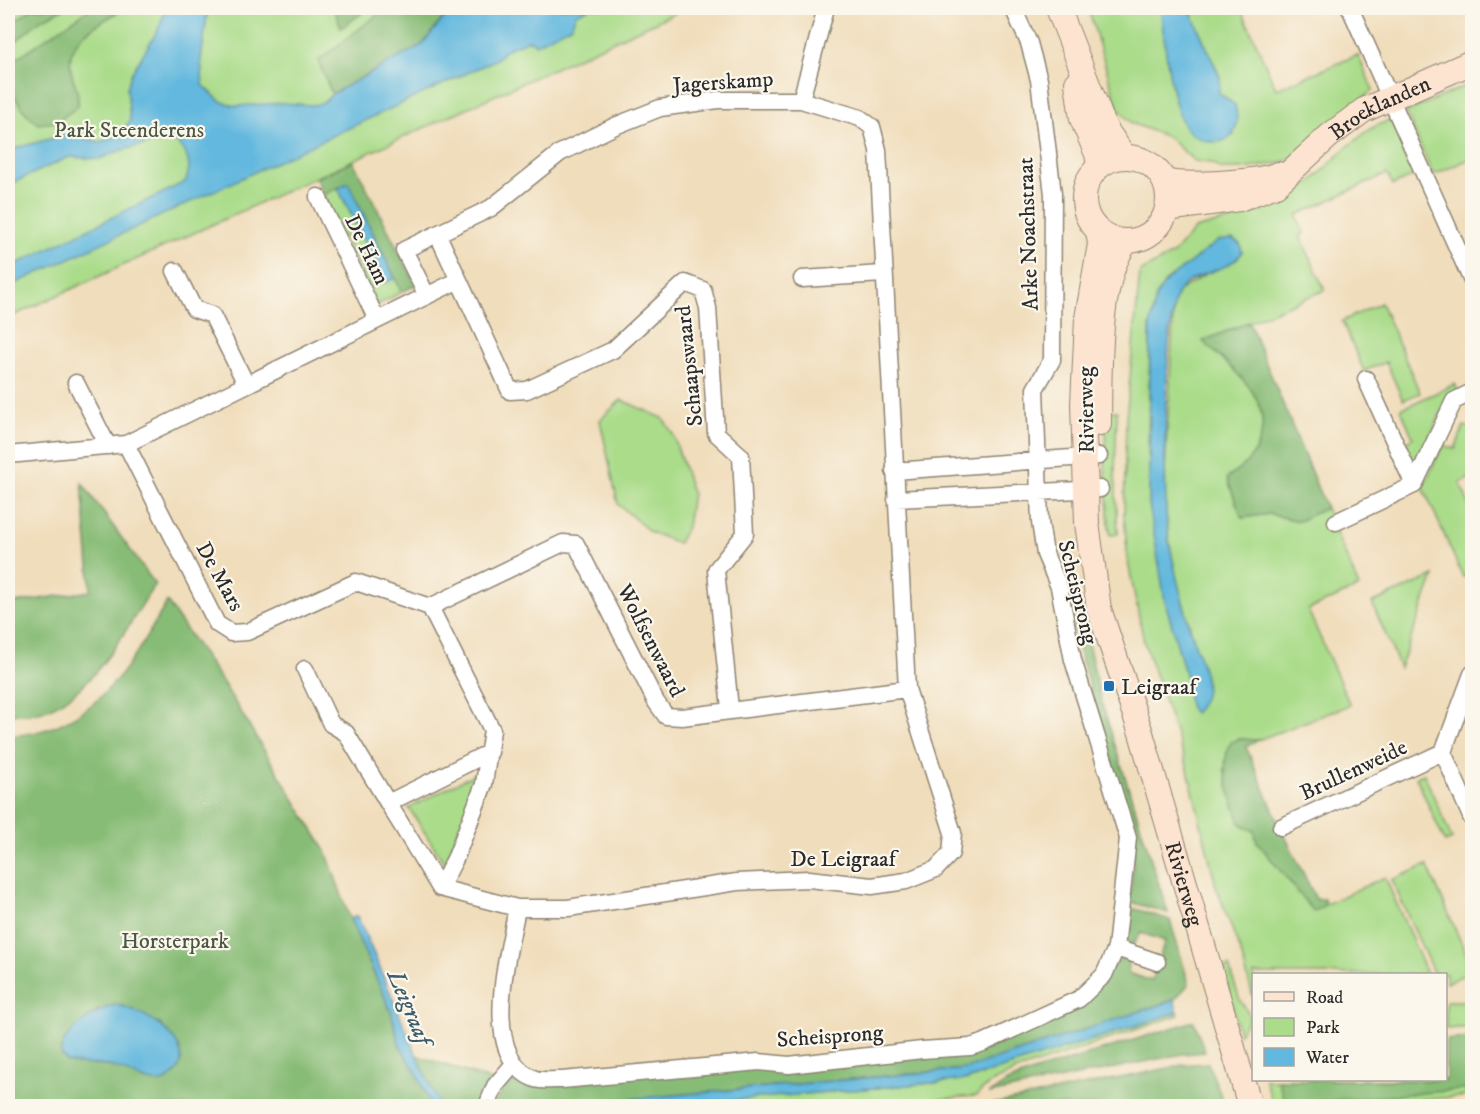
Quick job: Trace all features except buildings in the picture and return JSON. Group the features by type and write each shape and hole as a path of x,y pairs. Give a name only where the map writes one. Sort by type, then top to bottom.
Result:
{"street":[{"path":"801,100 826,8"},
{"name":"Arke Noachstraat","path":"1012,8 1029,43 1039,80 1053,194 1052,360 1035,389 1037,461"},
{"path":"1058,8 1105,128 1124,156"},
{"path":"1350,8 1473,281"},
{"path":"1070,43 1082,119 1097,154 1099,166"},
{"name":"Broeklanden","path":"1167,208 1239,199 1259,194 1276,185 1329,136 1364,110 1473,62"},
{"name":"Jagerskamp","path":"427,296 404,250 491,207 560,153 615,126 660,108 718,100 801,100 860,118 872,127 878,150 882,274 893,448"},
{"path":"1124,156 1142,159 1156,169 1165,181 1168,194 1167,208 1153,231 1127,241 1114,240 1098,231 1089,220 1083,201 1089,177 1099,166 1111,159 1124,156"},
{"name":"Broeklanden","path":"1165,181 1175,184 1245,180 1273,176 1297,166"},
{"name":"De Ham","path":"318,197 378,320"},
{"name":"Rivierweg","path":"1092,457 1083,365 1086,318 1100,244 1098,231"},
{"name":"Schaapswaard","path":"438,235 457,281 510,391 527,390 613,350 685,283 703,290 708,308 716,433 741,456 745,534 716,570 730,709"},
{"name":"Rivierweg","path":"1127,241 1121,249 1113,271 1103,320 1092,457 1092,489 1117,660 1250,1107"},
{"path":"174,271 194,309 213,315 246,384"},
{"path":"802,279 882,274"},
{"path":"8,455 126,444 457,281"},
{"path":"1366,378 1414,485"},
{"path":"76,383 108,446"},
{"path":"1336,522 1414,485 1454,400 1473,392"},
{"name":"De Mars","path":"126,444 217,624 231,633 247,632 356,582 430,607"},
{"name":"De Leigraaf","path":"440,888 518,908 568,908 737,882 808,879 872,886 906,881 936,869 951,853 954,833 907,689 893,448"},
{"path":"894,471 1092,457"},
{"path":"1037,461 1038,491"},
{"path":"896,499 1092,489"},
{"name":"Scheisprong","path":"513,1065 536,1079 562,1080 759,1062 789,1065 930,1049 970,1047 1078,999 1104,975 1116,948 1128,838 1072,660 1059,587 1045,554 1038,491"},
{"name":"Wolfsenwaard","path":"430,607 563,543 576,544 656,702 666,716 682,717 730,709 907,689"},
{"path":"430,607 492,730 484,784 456,857 440,888"},
{"path":"304,669 332,724 346,733 440,888"},
{"name":"Brullenweide","path":"1281,827 1443,752 1473,674"},
{"path":"388,803 490,752"},
{"name":"Brullenweide","path":"1443,752 1473,819"},
{"path":"488,1107 495,1086 513,1065 506,1052 502,1019 504,985 518,908"},
{"path":"1116,948 1157,962"}],"green space":[{"name":"Park Steenderens","path":"8,8 686,8 8,318"},
{"path":"33,8 64,8 39,21 8,48 8,26"},
{"path":"91,8 125,8 86,32 73,48 71,70 77,91 78,106 57,122 38,124 25,112 15,97 8,97 8,64"},
{"path":"334,8 369,8 341,28"},
{"path":"386,8 445,8 447,13 422,45 332,94 318,61"},
{"path":"1088,8 1160,8 1174,91 1219,142 1234,135 1226,98 1219,93 1220,77 1189,8 1241,8 1276,89 1358,55 1373,90 1290,159 1244,169 1221,169 1211,163 1194,161 1168,137 1131,123 1118,108"},
{"path":"1472,83 1472,158 1433,175 1406,112"},
{"path":"1391,119 1416,175 1393,185 1387,174 1297,215 1304,234 1300,236 1325,290 1203,341 1246,382 1260,407 1261,435 1256,449 1244,465 1227,478 1242,518 1269,514 1299,521 1326,508 1359,587 1308,610 1350,705 1258,740 1239,739 1224,769 1240,823 1254,831 1314,912 1326,904 1385,877 1427,973 1252,973 1252,993 1241,953 1216,886 1187,766 1144,642 1128,562 1124,515 1126,419 1140,272 1174,253 1195,229 1261,211 1309,184 1346,148 1370,129","holes":["1218,241 1206,274 1179,291 1174,303 1164,492 1168,534 1177,581 1207,686 1187,693 1188,685 1148,453 1150,327 1166,281"]},
{"path":"353,161 416,285 402,292 348,183 323,195 316,178"},
{"path":"338,188 384,283 395,278 402,292 377,305 323,195"},
{"path":"1381,303 1420,393 1403,400 1386,362 1364,371 1342,321"},
{"path":"1249,322 1326,508 1299,521 1269,514 1242,518 1227,478 1253,455 1261,435 1260,407 1246,382 1203,341"},
{"path":"1455,384 1458,390 1449,395 1421,457 1417,462 1412,461 1402,444 1413,438 1401,409"},
{"path":"621,400 663,418 673,434 692,493 687,527 678,543 650,532 618,504 600,420"},
{"path":"1106,411 1117,411 1115,474 1118,534 1110,535 1105,474"},
{"path":"1464,426 1472,428 1472,477 1460,483 1472,511 1472,572 1463,577 1423,487 1443,445 1455,449"},
{"path":"82,483 155,584 106,660 74,693 55,705 35,713 8,714 8,604 91,591"},
{"path":"1434,576 1400,668 1372,603"},
{"path":"1076,590 1101,701 1168,913 1130,902 1135,840 1078,648 1065,591"},
{"name":"Horsterpark","path":"167,602 223,683 326,851 350,919 391,1011 400,1046 416,1072 431,1106 8,1106 8,736 38,732 64,723 86,710 122,673","holes":["98,1010 160,1024 180,1049 153,1082 115,1067 67,1062 61,1054 71,1034"]},
{"path":"1239,739 1258,740 1246,747 1281,828 1316,899 1324,899 1326,904 1314,912 1257,842 1254,831 1240,823 1227,783 1225,762 1231,742"},
{"path":"474,774 478,780 445,864 409,808"},
{"path":"1424,774 1452,839 1445,842 1416,777"},
{"path":"1427,865 1468,958 1472,957 1472,971 1447,983 1447,973 1434,973 1392,880"},
{"path":"1129,907 1170,920 1189,984 1174,1000 966,1069 554,1106 492,1106 513,1075 977,1050 1077,1008 1121,958 1129,961 1128,973 1152,981 1165,941 1141,933 1134,944 1125,942"},
{"path":"1229,966 1239,998 1250,1016 1239,1035 1224,968"},
{"path":"1447,1001 1472,1001 1472,1027 1447,1029"},
{"path":"1178,1012 1179,1015 1018,1070 989,1084 976,1096 854,1106 667,1106 967,1080"},
{"path":"1194,1021 1205,1052 1182,1054 989,1094 1007,1082 1036,1071"},
{"path":"1472,1038 1472,1096 1314,1106 1274,1106 1265,1081 1447,1081 1447,1040"},
{"path":"1472,1038 1472,1089 1312,1102 1293,1106 1285,1104 1278,1081 1447,1081 1447,1040"},
{"path":"416,1055 493,1081 483,1106 440,1106"},
{"path":"1208,1063 1225,1106 984,1106 1183,1065"}],"water":[{"path":"166,8 208,8 201,60 203,85 220,101 235,106 282,103 314,105 324,102 332,94 422,45 452,8 590,8 576,14 571,26 536,44 529,40 507,49 495,60 8,287 8,268 185,182 189,163 185,153 172,138 119,151 99,159 69,157 8,185 8,150 68,134 100,142 122,134 130,120 127,88 131,74 158,30"},
{"path":"1160,8 1189,8 1220,77 1219,93 1235,105 1237,121 1234,132 1228,138 1219,142 1209,141 1190,133 1184,125 1171,84"},
{"path":"348,183 395,278 385,283 338,188"},
{"path":"1232,239 1240,244 1242,252 1236,259 1192,280 1178,293 1173,309 1167,371 1165,450 1168,534 1178,583 1202,665 1206,689 1201,704 1194,713 1189,706 1186,677 1165,601 1149,504 1150,327 1156,296 1166,281 1218,241"},
{"path":"357,916 440,1106 431,1106 416,1072 400,1046 391,1011 350,919"},
{"path":"1174,1000 1178,1012 967,1080 667,1106 554,1106 966,1069"},
{"path":"115,1005 149,1018 171,1036 178,1046 181,1057 176,1073 163,1081 155,1082 113,1067 67,1062 61,1054 66,1039 81,1023 99,1011"}],"place":[{"name":"Leigraaf","path":"1109,686"}]}
